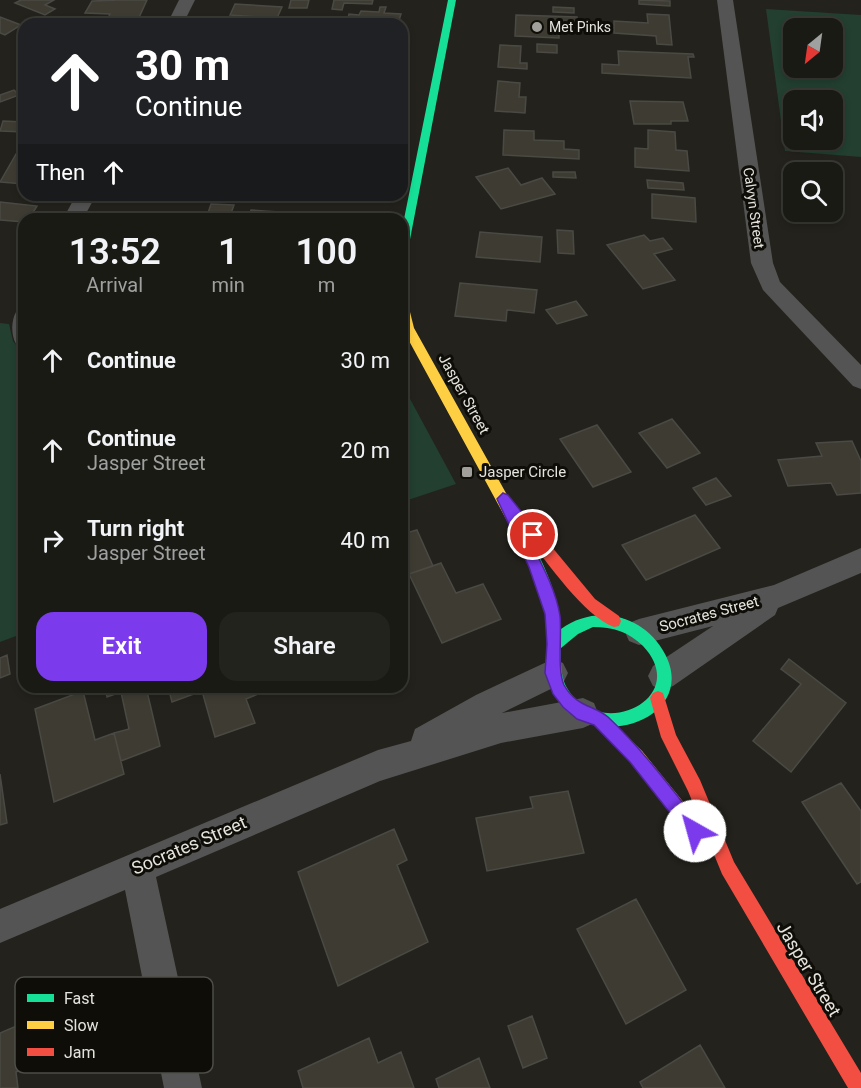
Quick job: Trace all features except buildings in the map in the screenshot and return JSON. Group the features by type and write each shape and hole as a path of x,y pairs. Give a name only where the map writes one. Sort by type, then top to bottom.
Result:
{"street":[{"path":"178,18 187,0"},
{"path":"408,224 452,0"},
{"name":"Calvyn Street","path":"725,0 762,263 771,285 861,380"},
{"name":"Jasper Street","path":"408,333 503,499 539,577 552,614 554,659"},
{"name":"Jasper Street","path":"503,499 590,603 627,627"},
{"name":"Socrates Street","path":"627,627 778,596 861,560"},
{"name":"Socrates Street","path":"661,687 778,596"},
{"path":"597,620 627,627 657,652 661,687 648,710 634,718 617,722 591,717 569,702 558,689 554,659 568,631 582,624 597,620"},
{"name":"Socrates Street","path":"378,766 487,705 554,659"},
{"name":"Jasper Street","path":"661,687 669,737 694,786 728,868 859,1088"},
{"name":"Jasper Street","path":"591,717 636,756 695,831 728,868"},
{"name":"Socrates Street","path":"0,926 378,766 501,728 591,717"},
{"path":"137,867 160,977"},
{"path":"180,1073 183,1088"}],"green space":[{"path":"766,9 861,15 861,157 785,151 843,150 843,90 783,90 783,136"},
{"path":"0,323 9,324 13,341 18,347 18,635 0,642"},
{"path":"408,395 456,484 408,500"}],"traffic: fast":[{"path":"408,224 452,0"},
{"path":"516,524 548,598 553,624 554,668 562,693 571,704 597,719 622,720 644,712 656,700 661,690 664,672 653,647 644,637 619,623 588,622 572,629 555,644"}],"traffic: slow":[{"path":"408,328 516,524"},
{"path":"599,720 636,756 708,846"}],"traffic: jam":[{"path":"532,533 590,603 614,621"},
{"path":"658,698 669,737 694,786 728,868 859,1088"}],"place":[{"name":"Met Pinks","path":"537,27"},
{"name":"Jasper Circle","path":"467,472"}],"route":[{"path":"533,535 503,499 536,567 552,614 555,644 553,673 558,689 583,713 599,720 636,756 695,831"}]}
